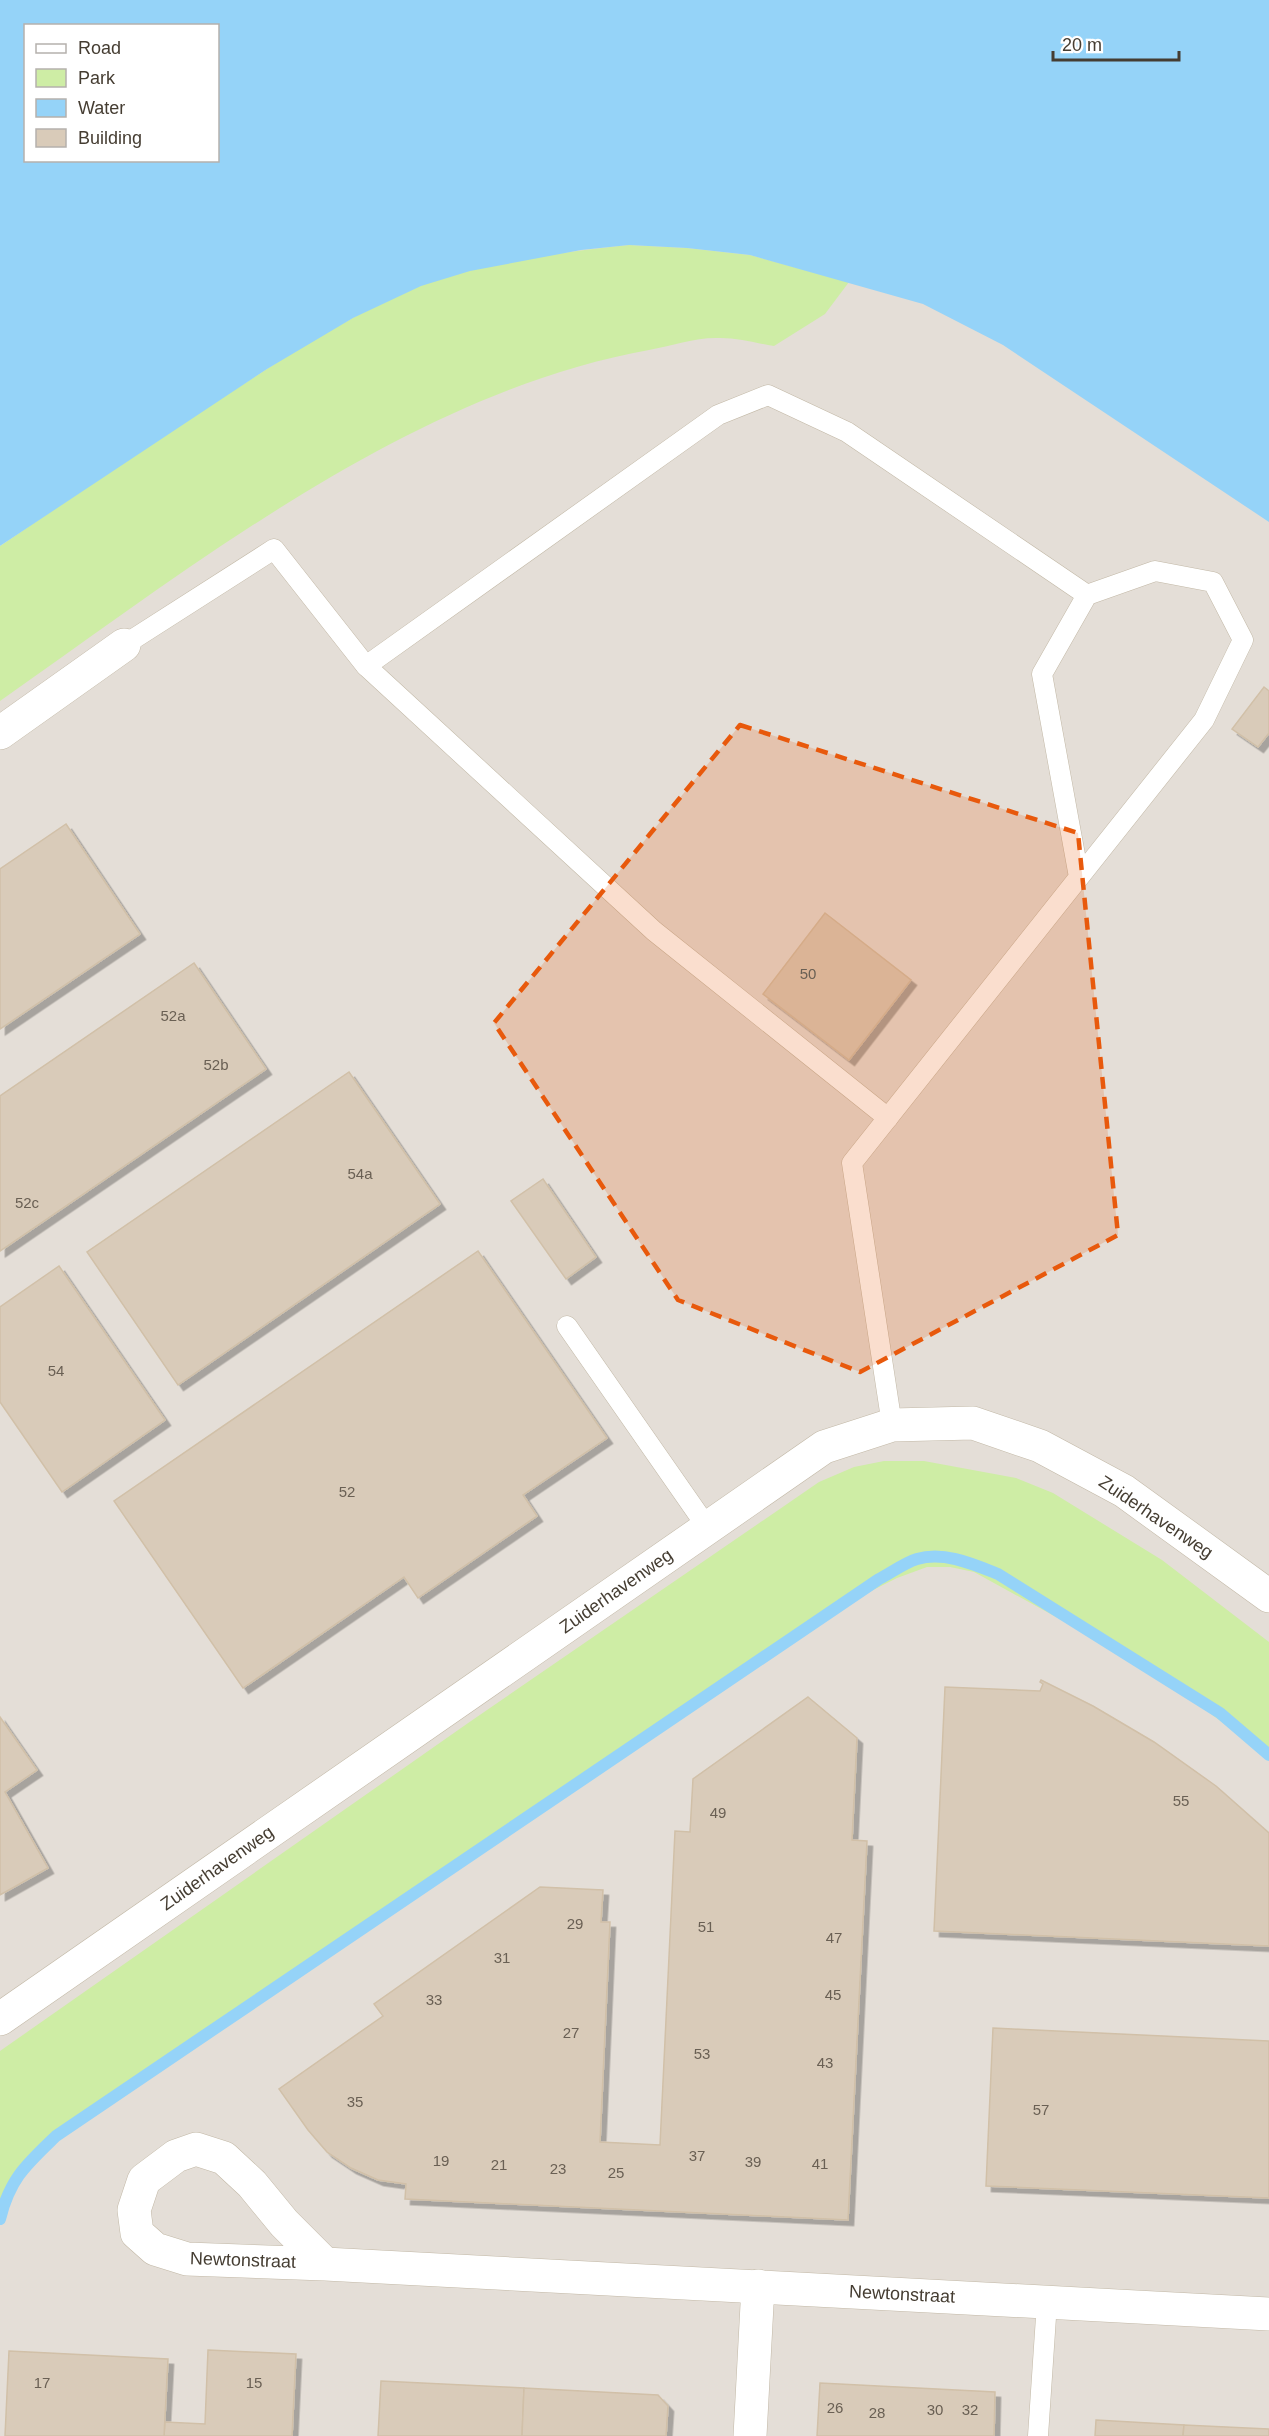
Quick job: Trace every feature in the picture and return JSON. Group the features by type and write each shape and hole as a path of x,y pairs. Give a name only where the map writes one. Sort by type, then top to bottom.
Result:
{"street":[{"path":"0,733 124,645"},
{"name":"Zuiderhavenweg","path":"0,2019 824,1447 892,1425 973,1423 1041,1446 1124,1491 1269,1596"},
{"name":"Newtonstraat","path":"325,2264 284,2223 252,2184 224,2158 196,2150 176,2156 144,2180 134,2211 137,2233 154,2249 186,2259 325,2264 1269,2314"},
{"path":"750,2436 758,2286"}],"lane":[{"path":"366,666 718,415 768,395 847,432 1087,595"},
{"path":"124,645 274,549 366,666 654,931 888,1118"},
{"path":"892,1425 852,1163 1204,720 1243,640 1213,582 1155,571 1087,595 1042,674 1079,877"},
{"path":"567,1326 707,1527"},
{"path":"1038,2436 1047,2302"}],"highlighted area":[{"path":"740,725 1078,833 1118,1235 860,1372 678,1300 494,1023"}],"shaded area":[{"path":"739,139 1269,361 1269,2436 0,2436 0,604 58,559 0,489 0,466"}],"green space":[{"path":"629,245 750,255 849,282 825,314 774,346 731,338 699,339 561,372 474,404 390,444 308,491 228,542 0,701 0,546 262,372 339,325 393,298 444,278 495,264"},
{"path":"884,1461 924,1461 1016,1478 1053,1493 1162,1560 1269,1642 1269,1757 1149,1668 974,1572 950,1567 927,1567 897,1578 865,1594 669,1719 62,2136 21,2176 0,2215 0,2051 471,1721 819,1482 854,1467"}],"water":[{"path":"0,0 1269,0 1269,522 1003,345 923,304 750,255 629,245 581,250 470,271 421,286 353,318 267,369 0,546"}],"building":[{"path":"1264,687 1269,691 1269,733 1258,747 1232,729"},
{"path":"66,824 140,934 0,1029 0,869"},
{"path":"825,913 911,980 849,1060 763,994"},
{"path":"194,963 266,1069 0,1251 0,1096"},
{"path":"349,1072 440,1204 178,1385 87,1252"},
{"path":"543,1179 596,1257 566,1279 511,1201"},
{"path":"478,1251 607,1438 523,1495 537,1516 418,1598 404,1577 243,1688 114,1501"},
{"path":"59,1266 165,1420 62,1492 0,1402 0,1307"},
{"path":"1041,1680 1093,1706 1154,1742 1216,1786 1269,1833 1269,1946 934,1931 945,1687 1040,1691 1043,1684"},
{"path":"808,1697 857,1738 852,1840 867,1841 848,2220 405,2199 406,2184 378,2180 351,2168 327,2152 279,2089 383,2016 374,2004 540,1887 603,1890 601,1922 610,1922 600,2142 660,2145 675,1831 690,1832 693,1779"},
{"path":"0,1717 37,1770 5,1792 48,1868 0,1895"},
{"path":"993,2028 1269,2041 1269,2198 986,2186"},
{"path":"208,2350 296,2354 292,2436 164,2436 165,2422 205,2424"},
{"path":"9,2351 168,2359 164,2436 5,2436"},
{"path":"381,2381 524,2388 522,2436 378,2436"},
{"path":"820,2383 995,2392 994,2436 817,2436"},
{"path":"524,2388 658,2395 668,2406 666,2436 522,2436"},
{"path":"1096,2420 1184,2425 1183,2436 1095,2436"},
{"path":"1184,2425 1269,2429 1269,2436 1183,2436"}],"waterway":[{"path":"0,2219 14,2182 56,2136 879,1579 917,1559 948,1558 998,1574 1220,1713 1269,1755"}]}
